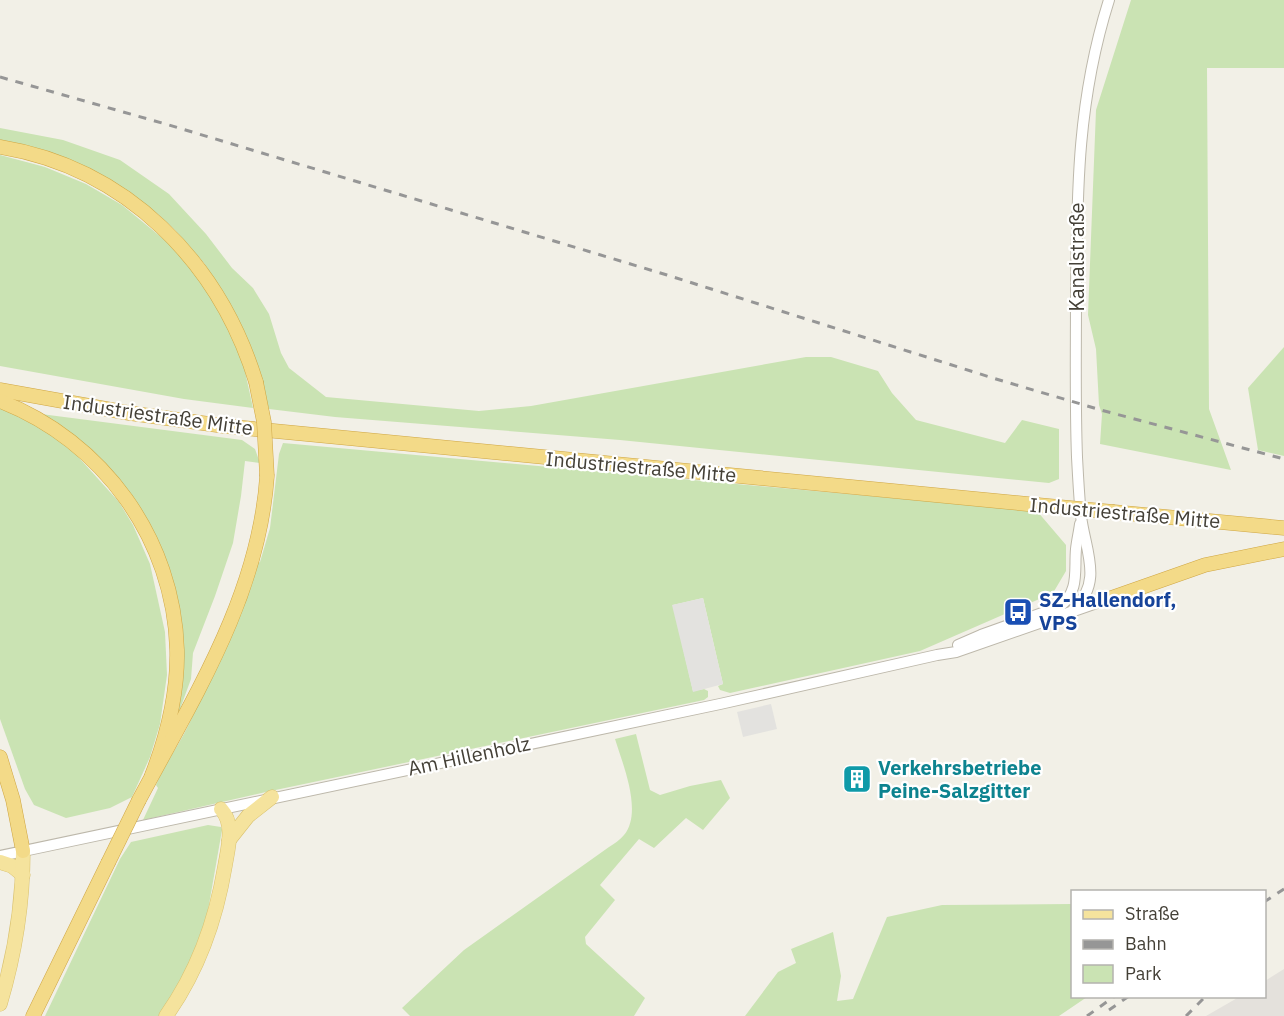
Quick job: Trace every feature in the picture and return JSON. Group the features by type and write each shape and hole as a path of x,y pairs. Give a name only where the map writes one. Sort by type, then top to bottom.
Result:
{"highway":[{"path":"0,147 49,159 87,175 123,196 156,221 186,251 218,294 242,341 256,382 264,422 267,476 257,545 231,620 177,733 139,800 33,1016"},
{"name":"Industriestraße Mitte","path":"0,390 129,413 224,426 1284,528"},
{"path":"0,400 54,428 92,458 128,500 155,549 171,601 177,652 174,693 164,742 152,775"},
{"path":"1111,598 1205,565 1284,549"},
{"path":"0,756 13,800 23,851"}],"main road":[{"path":"229,840 248,816 272,797"},
{"path":"166,1016 184,988 211,929 229,840 227,815 221,809"},
{"path":"0,1004 14,950 23,875 23,851"},
{"path":"0,862 12,866 23,875"}],"street":[{"name":"Kanalstraße","path":"1088,592 1090,565 1081,518 1077,457 1077,182 1086,96 1109,0"},
{"name":"Kanalstraße","path":"1076,578 1076,549 1081,518"},
{"path":"1076,578 1088,592 1111,598"},
{"name":"Am Hillenholz","path":"937,655 981,635 1059,607 1066,602 1073,591 1076,578"},
{"path":"1071,612 1088,592"},
{"name":"Am Hillenholz","path":"0,856 956,652 1111,598"}],"shaded area":[{"path":"703,598 723,684 693,692 672,605"},
{"path":"771,704 777,729 743,737 737,712"},
{"path":"1284,969 1284,1016 1206,1016 1237,998 1266,998 1266,980"}],"green space":[{"path":"1131,0 1284,0 1284,68 1207,68 1209,409 1231,470 1100,444 1102,414 1099,405 1096,349 1088,315 1096,110"},
{"path":"0,128 63,140 120,160 169,194 206,234 232,268 253,288 269,314 281,353 289,368 326,397 479,411 531,406 806,357 831,357 878,371 892,393 916,420 1005,443 1022,420 1059,429 1059,479 1049,483 620,440 335,417 269,409 247,339 228,300 204,263 175,230 159,215 123,189 0,142"},
{"path":"0,155 45,167 86,184 122,205 172,246 199,276 241,353 253,408 184,399 0,366"},
{"path":"1284,347 1284,456 1258,450 1248,388"},
{"path":"0,407 34,423 72,450 119,502 133,525 150,564 165,632 167,675 160,724 150,757 132,797 110,808 66,818 34,805 25,789 0,719"},
{"path":"41,414 242,440 255,449 260,463 245,461 233,543 193,653 191,679 172,731 181,618 179,604 159,545 148,521 120,481 84,446"},
{"path":"283,443 1037,511 1066,545 1066,571 1053,593 920,651 730,693 720,690 718,686 723,684 703,598 673,605 693,691 704,689 708,691 708,697 704,700 143,820 158,788 156,785 185,732 257,563 260,562 270,528 279,454"},
{"path":"636,734 650,790 660,795 721,780 730,798 703,830 686,818 654,848 639,839 600,885 615,900 585,937 586,944 645,998 634,1016 410,1016 402,1008 464,950 624,835 632,814 632,801 615,739"},
{"path":"208,825 221,827 222,830 207,916 197,952 161,1016 45,1016 120,859 131,842"},
{"path":"1071,904 1071,998 1086,998 1059,1016 745,1016 778,972 796,963 791,949 833,932 841,976 837,1001 853,999 887,917 942,905"}],"railway":[{"path":"0,77 169,125 667,275 996,379 1284,459"},
{"path":"1266,901 1284,889"},
{"path":"1087,1016 1112,998"},
{"path":"1109,1010 1126,998"},
{"path":"1186,1016 1204,998"}],"place":[{"name":"SZ-Hallendorf, VPS","path":"1018,612"},
{"name":"Verkehrsbetriebe Peine-Salzgitter","path":"857,779"}]}
